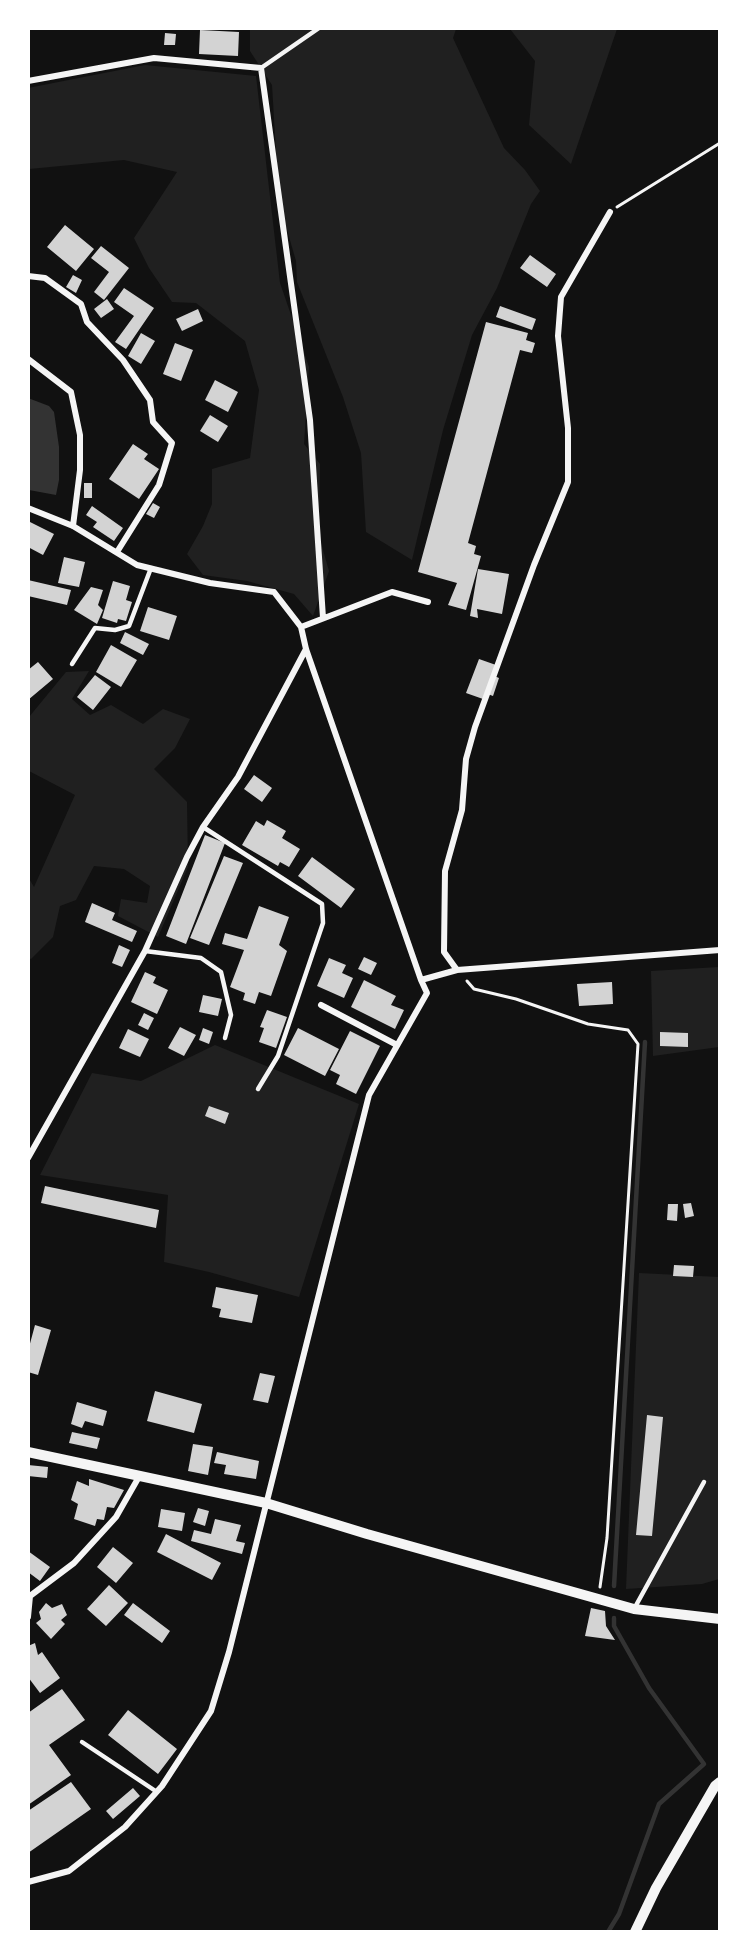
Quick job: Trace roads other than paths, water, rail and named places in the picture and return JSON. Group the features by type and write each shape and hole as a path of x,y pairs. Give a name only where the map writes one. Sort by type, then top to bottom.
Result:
{"street":[{"path":"28,81 154,58 261,68 310,420 323,618"},
{"path":"457,970 444,951 445,871 462,810 466,759 475,727 534,565 568,482 568,428 558,336 561,297 609,212"},
{"path":"28,276 45,278 81,304 87,322 123,360 150,400 153,422 172,443 159,485 117,552"},
{"path":"28,359 71,392 80,435 80,470 73,526"},
{"path":"28,508 73,526 137,565 210,584 274,592 301,627 306,649 427,993 369,1095 211,1711 157,1792 126,1827 69,1871 28,1882"},
{"path":"301,627 392,592 428,602"},
{"path":"28,1158 145,951 203,827 238,777 306,649"},
{"path":"421,980 457,970 720,950"},
{"path":"321,1005 397,1045"},
{"path":"28,1452 266,1503 367,1534 598,1597 634,1609 720,1619"},
{"path":"28,1617 30,1596 74,1563 116,1517 140,1475"},
{"path":"634,1932 656,1888 715,1786 720,1782"}],"lane":[{"path":"261,68 319,28"},
{"path":"72,664 95,628 115,630 129,626 151,568"},
{"path":"203,827 322,904 323,923 278,1056 258,1089"},
{"path":"145,951 201,958 221,972 231,1015 225,1038"},
{"path":"634,1609 704,1482"},
{"path":"81,1742 157,1792"}],"waterway":[{"path":"614,1586 645,1042"},
{"path":"608,1932 619,1914 659,1804 704,1764 649,1688 614,1626 614,1618"}]}
